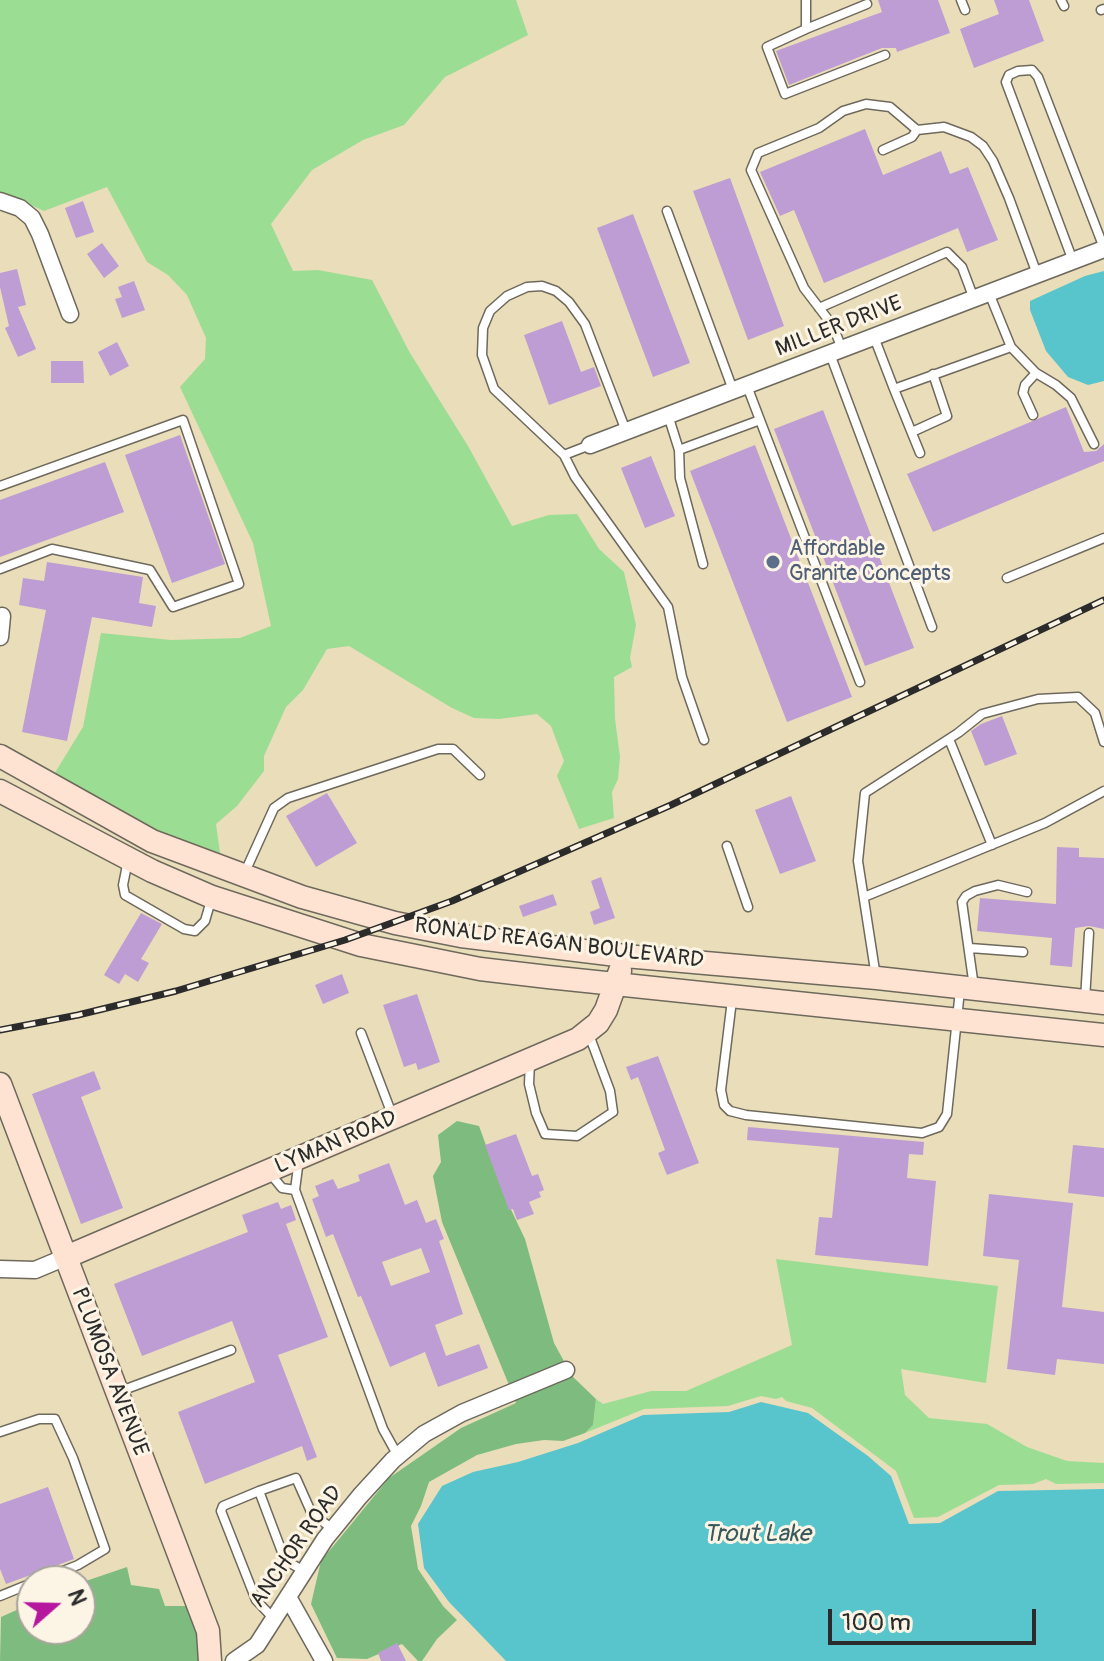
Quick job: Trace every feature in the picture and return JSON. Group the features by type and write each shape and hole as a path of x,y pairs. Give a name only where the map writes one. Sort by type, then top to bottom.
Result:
{"main road":[{"name":"RONALD REAGAN BOULEVARD","path":"0,756 152,841 302,897 395,923 461,936 625,956 877,978 1095,1002"},
{"name":"RONALD REAGAN BOULEVARD","path":"0,791 129,859 212,897 361,945 480,969 1104,1035"},
{"name":"LYMAN ROAD","path":"66,1257 578,1039 598,1023 625,956"},
{"name":"PLUMOSA AVENUE","path":"0,1084 208,1631 210,1661"}],"street":[{"path":"0,201 20,208 32,218 70,314"},
{"name":"MILLER DRIVE","path":"590,445 1104,249"},
{"path":"0,637 1,614"},
{"name":"LYMAN ROAD","path":"0,1269 35,1270 66,1257"},
{"name":"ANCHOR ROAD","path":"234,1661 257,1645 333,1529 398,1456 424,1434 462,1413 566,1370"},
{"path":"288,1597 324,1661"}],"lane":[{"path":"806,0 806,29"},
{"path":"961,0 965,10"},
{"path":"867,4 767,47 785,94 885,55"},
{"path":"1073,261 1006,82 1009,75 1018,71 1032,70 1038,77 1104,249"},
{"path":"932,627 836,351 833,326 804,288 751,170 758,153 819,128 843,111 866,104 890,107 917,130 944,127 960,132 983,146 1009,198 1037,275"},
{"path":"883,150 912,137 917,130"},
{"path":"667,211 740,388 760,420 860,682"},
{"path":"819,308 947,252 962,267 1011,347 1036,373 1071,398 1094,444"},
{"path":"626,431 585,324 569,302 556,291 542,286 527,287 507,296 490,311 483,328 482,355 494,389 564,455 575,477 668,607 682,677 704,740"},
{"path":"874,337 920,453"},
{"path":"894,389 1011,347"},
{"path":"1033,415 1023,393 1025,385 1036,373"},
{"path":"912,432 947,416 933,374"},
{"path":"668,415 679,450 680,478 703,564"},
{"path":"0,486 183,420 239,584 173,607 150,570 52,549 0,569"},
{"path":"679,450 760,420"},
{"path":"564,455 590,445"},
{"path":"1007,578 1104,538"},
{"path":"877,978 858,861 865,793 982,714 1038,699 1078,697 1095,713 1104,742"},
{"path":"949,739 992,845"},
{"path":"243,876 274,808 288,798 438,749 453,749 480,775"},
{"path":"864,897 1045,823 1104,791"},
{"path":"727,846 748,907"},
{"path":"129,859 123,885 125,895 184,929 195,931 205,921 212,897"},
{"path":"733,995 721,1097 730,1111 922,1133 932,1131 939,1127 947,1114 956,1020 967,987 970,948 962,902 966,896 998,885 1027,892"},
{"path":"1089,933 1095,1002"},
{"path":"970,948 1023,952"},
{"path":"530,1059 529,1084 545,1134 577,1136 613,1112 610,1091 587,1031"},
{"path":"361,1033 393,1118"},
{"path":"299,1158 295,1190 383,1429 398,1456"},
{"path":"269,1171 282,1188 295,1190"},
{"path":"117,1393 231,1350"},
{"path":"0,1432 39,1419 55,1419 73,1458 105,1549 78,1565"},
{"path":"274,1619 256,1600 221,1511 223,1506 296,1478 312,1514 333,1529"},
{"path":"259,1491 285,1560 304,1571"}],"green space":[{"path":"0,0 516,0 528,35 445,77 404,125 363,140 312,170 271,224 293,271 318,270 372,280 410,353 468,446 512,526 549,515 577,514 599,549 624,572 636,625 630,658 632,667 614,677 620,757 618,779 612,792 614,818 579,829 557,776 564,761 551,726 537,714 499,719 474,718 349,646 327,649 303,690 286,707 264,756 264,771 237,806 216,824 220,853 214,857 156,834 53,776 83,727 101,633 171,640 240,638 271,626 253,543 180,387 205,359 206,338 187,295 168,275 147,262 107,187 44,211 0,194"},
{"path":"457,1121 479,1126 504,1195 525,1239 554,1343 565,1363 509,1385 442,1222 433,1176 441,1162 438,1135"},
{"path":"776,1259 998,1286 986,1383 901,1369 905,1395 929,1418 987,1424 1027,1447 1067,1461 1104,1463 1104,1483 1056,1484 1046,1479 1033,1484 999,1485 938,1517 914,1518 896,1471 812,1408 782,1397 761,1396 728,1406 644,1409 585,1433 593,1425 596,1399 603,1404 651,1391 686,1391 792,1345"},
{"path":"572,1376 596,1399 593,1425 585,1433 563,1441 516,1444 477,1455 429,1482 411,1526 418,1569 443,1606 457,1620 437,1639 422,1661 418,1661 402,1644 367,1659 337,1658 311,1604 321,1561 389,1478 461,1428 516,1403 514,1399"},
{"path":"127,1567 131,1585 159,1589 165,1606 190,1606 200,1633 202,1661 0,1661 1,1617 16,1610 16,1645 96,1645 96,1578"}],"water":[{"path":"1104,271 1104,381 1088,385 1068,377 1046,351 1030,310 1030,301 1085,276"},
{"name":"Trout Lake","path":"761,1402 808,1413 868,1456 891,1476 909,1524 940,1523 998,1491 1104,1489 1104,1661 506,1661 449,1602 424,1568 418,1524 442,1486 473,1472 578,1443 643,1415 729,1412"}],"building":[{"path":"878,0 938,0 950,33 897,52 896,48 882,48 789,85 776,51 882,12"},
{"path":"994,0 1029,0 1044,41 974,68 960,29 999,14"},
{"path":"865,129 883,175 941,151 950,174 968,167 998,240 967,252 958,228 824,283 794,210 780,216 760,172"},
{"path":"730,178 784,326 748,340 693,191"},
{"path":"83,201 94,232 76,238 65,208"},
{"path":"633,214 690,363 653,377 597,228"},
{"path":"102,243 119,266 104,278 87,254"},
{"path":"17,269 26,305 18,307 36,349 18,357 5,328 9,326 0,287 0,273"},
{"path":"134,281 145,310 122,318 115,299 122,297 118,287"},
{"path":"562,321 581,372 594,367 601,386 549,405 524,335"},
{"path":"117,342 129,366 110,376 98,352"},
{"path":"51,361 83,361 84,383 51,383"},
{"path":"1066,407 1084,452 1096,451 1104,444 1104,461 933,532 907,474"},
{"path":"823,410 914,648 865,666 774,429"},
{"path":"180,435 225,564 172,583 125,455"},
{"path":"755,445 852,697 787,722 690,471"},
{"path":"651,456 675,516 645,528 621,468"},
{"path":"105,462 124,512 0,557 0,500"},
{"path":"47,562 143,577 139,603 156,606 152,627 92,617 67,741 22,732 46,610 19,605 23,578 44,581"},
{"path":"1002,716 1017,754 985,766 971,731"},
{"path":"327,793 357,843 316,867 286,816"},
{"path":"791,796 816,861 780,874 755,810"},
{"path":"1057,847 1079,848 1079,857 1104,858 1104,929 1089,926 1075,928 1072,967 1050,965 1052,938 977,931 980,898 1056,904"},
{"path":"601,877 615,918 594,925 590,912 600,908 591,881"},
{"path":"553,894 557,905 523,917 519,906"},
{"path":"141,913 162,924 141,959 149,963 138,982 125,974 119,984 104,975"},
{"path":"342,974 349,993 323,1004 315,985"},
{"path":"417,994 440,1062 418,1070 416,1063 404,1067 383,1005"},
{"path":"658,1056 699,1163 667,1175 658,1153 665,1150 638,1077 631,1080 626,1067"},
{"path":"94,1071 101,1089 81,1097 123,1208 81,1224 32,1094"},
{"path":"748,1127 924,1142 923,1155 909,1154 907,1178 936,1181 928,1266 815,1255 819,1217 832,1218 839,1148 747,1140"},
{"path":"516,1134 532,1176 538,1174 544,1190 539,1192 541,1197 529,1202 534,1214 517,1220 513,1209 509,1210 485,1145"},
{"path":"1073,1145 1104,1148 1104,1197 1068,1193"},
{"path":"389,1163 405,1205 417,1200 426,1223 436,1219 444,1239 439,1241 463,1314 435,1325 446,1356 479,1344 488,1368 438,1387 425,1352 390,1367 333,1234 326,1237 312,1199 319,1196 315,1186 333,1179 338,1189 360,1181 358,1175","holes":["421,1248 430,1272 391,1286 382,1262"]},
{"path":"989,1194 1073,1203 1062,1307 1104,1312 1104,1364 1057,1359 1055,1375 1007,1369 1019,1260 983,1256"},
{"path":"278,1202 281,1209 291,1205 296,1220 286,1224 328,1337 278,1355 317,1457 307,1461 302,1446 205,1484 178,1412 255,1382 232,1321 142,1356 114,1284 248,1232 242,1215"},
{"path":"48,1487 74,1559 58,1565 16,1565 16,1580 6,1584 0,1569 0,1504"},
{"path":"397,1643 406,1661 381,1661 378,1653"}],"railway":[{"path":"0,1030 176,991 345,940 452,901 671,805 1104,600"}],"place":[{"name":"Affordable Granite Concepts","path":"773,562"}]}
